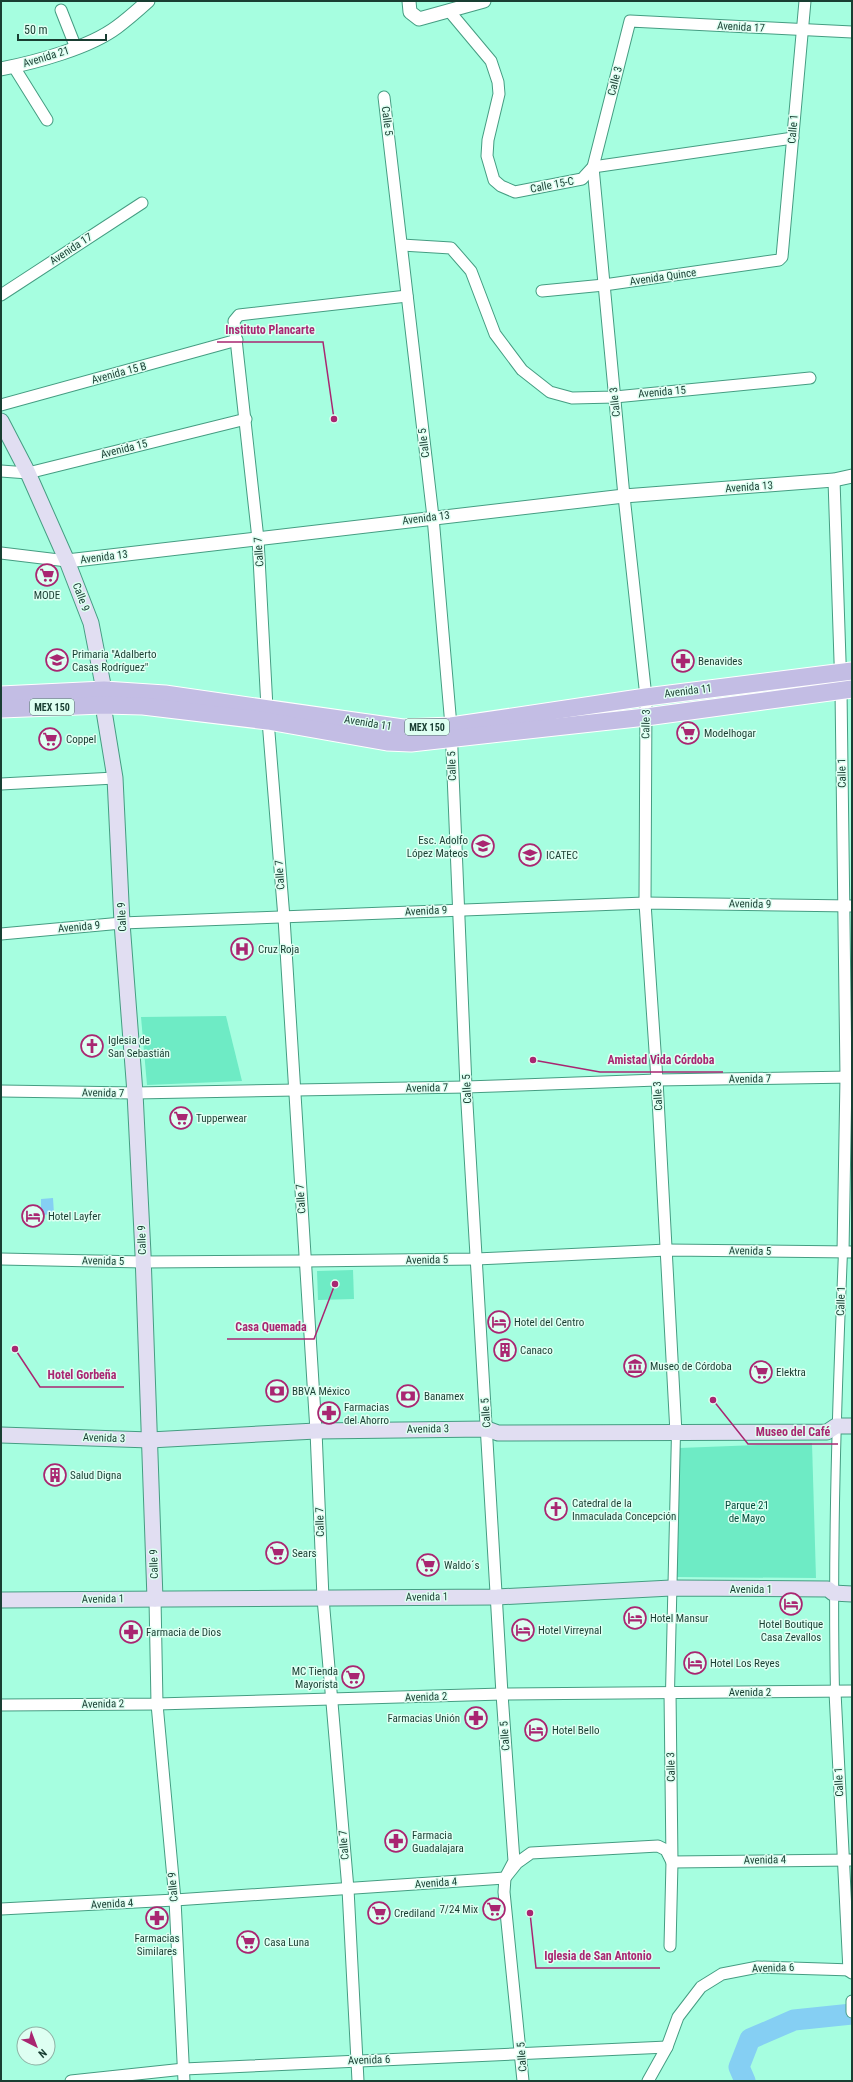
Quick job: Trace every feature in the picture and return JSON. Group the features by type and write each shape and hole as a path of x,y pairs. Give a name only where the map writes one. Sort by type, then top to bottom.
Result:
{"main road":[{"name":"Calle 9","path":"2,426 28,472 67,561 91,623 114,778 122,923 135,1093 143,1262 155,1599"},
{"name":"Avenida 11","path":"3,702 103,698 143,706 268,714 387,742 411,743 451,733 646,697 846,671"},
{"name":"Avenida 11","path":"451,733 646,717 846,689"},
{"name":"Avenida 3","path":"1,1435 150,1440 316,1431 487,1428 498,1433 827,1432 836,1426 852,1426"},
{"name":"Avenida 1","path":"1,1600 497,1597 671,1588 828,1589 833,1593 852,1594"}],"street":[{"name":"Avenida 21","path":"7,68 76,48 100,38 117,27 148,1"},
{"path":"409,1 410,12 413,16 419,19 450,12 484,1"},
{"name":"Calle 1","path":"782,256 805,1"},
{"path":"61,10 76,48"},
{"name":"Calle 15-C","path":"450,12 491,61 498,82 499,94 488,140 487,156 494,180 501,186 515,192 582,179 593,167"},
{"name":"Avenida 17","path":"630,21 852,32"},
{"name":"Calle 3","path":"630,21 593,167 624,496 646,697 645,903 667,1250 676,1433 671,1588 670,1692 672,1862 670,1946"},
{"path":"7,68 47,120"},
{"name":"Calle 5","path":"384,97 433,517 451,733 466,1087 502,1694 514,1861 506,1878 504,1892 522,2054 523,2081"},
{"path":"593,167 792,138"},
{"name":"Avenida 17","path":"1,295 142,203"},
{"name":"Avenida 15","path":"402,245 451,248 471,271 495,334 522,370 550,392 572,398 615,397 810,378"},
{"name":"Avenida Quince","path":"542,290 604,285 779,260 782,256"},
{"name":"Calle 7","path":"358,2081 348,1889 330,1700 323,1598 316,1431 284,918 268,714 258,539 246,419 234,321 239,315 407,296"},
{"name":"Avenida 15 B","path":"1,405 237,340"},
{"name":"Avenida 15","path":"1,471 28,472 246,419"},
{"name":"Avenida 13","path":"1,553 67,561 433,517 624,496 834,480 852,476"},
{"name":"Calle 1","path":"834,480 846,671 849,1077 848,1252 836,1426 833,1593 835,1692 847,1859 851,1971"},
{"path":"1,784 114,778"},
{"name":"Avenida 9","path":"1,934 122,923 645,903 848,906"},
{"name":"Avenida 7","path":"1,1091 135,1093 466,1087 657,1080 849,1077"},
{"name":"Avenida 5","path":"1,1259 143,1262 305,1261 476,1259 667,1250 848,1252"},
{"name":"Calle 9","path":"155,1599 157,1704 175,1900 184,2081"},
{"name":"Avenida 2","path":"1,1705 157,1704 502,1694 852,1692"},
{"path":"506,1878 517,1863 531,1853 658,1846 666,1850 672,1862"},
{"name":"Avenida 4","path":"672,1862 847,1859"},
{"name":"Avenida 4","path":"1,1909 175,1900 506,1878"},
{"name":"Avenida 6","path":"71,2081 184,2069 667,2047 678,2017 701,1987 722,1974 758,1967 851,1971"},
{"path":"648,2081 667,2047"}],"green space":[{"path":"226,1016 242,1081 147,1085 141,1017"},
{"path":"353,1270 354,1299 318,1300 317,1271"},
{"name":"Parque 21 de Mayo","path":"812,1443 816,1578 676,1577 679,1448"}],"water":[{"path":"53,1198 54,1214 41,1215 41,1199"}],"waterway":[{"path":"745,2081 739,2067 750,2039 794,2020 852,2014"}],"place":[{"name":"Instituto Plancarte","path":"334,419"},
{"name":"MODE","path":"47,575"},
{"name":"Primaria \"Adalberto Casas Rodríguez\"","path":"57,660"},
{"name":"Benavides","path":"683,661"},
{"name":"Modelhogar","path":"688,733"},
{"name":"Coppel","path":"50,739"},
{"name":"Esc. Adolfo López Mateos","path":"483,846"},
{"name":"ICATEC","path":"530,855"},
{"name":"Cruz Roja","path":"242,949"},
{"name":"Iglesia de San Sebastián","path":"92,1046"},
{"name":"Amistad Vida Córdoba","path":"533,1060"},
{"name":"Tupperwear","path":"181,1118"},
{"name":"Hotel Layfer","path":"33,1216"},
{"name":"Casa Quemada","path":"335,1284"},
{"name":"Hotel del Centro","path":"499,1322"},
{"name":"Hotel Gorbeña","path":"15,1349"},
{"name":"Canaco","path":"505,1350"},
{"name":"Museo de Córdoba","path":"635,1366"},
{"name":"Elektra","path":"761,1372"},
{"name":"BBVA México","path":"277,1391"},
{"name":"Banamex","path":"408,1396"},
{"name":"Museo del Café","path":"713,1400"},
{"name":"Farmacias del Ahorro","path":"329,1413"},
{"name":"Salud Digna","path":"55,1475"},
{"name":"Catedral de la Inmaculada Concepción","path":"556,1509"},
{"name":"Sears","path":"277,1553"},
{"name":"Waldo´s","path":"428,1565"},
{"name":"Hotel Boutique Casa Zevallos","path":"791,1604"},
{"name":"Hotel Mansur","path":"635,1618"},
{"name":"Hotel Virreynal","path":"523,1630"},
{"name":"Farmacia de Dios","path":"131,1632"},
{"name":"Hotel Los Reyes","path":"695,1663"},
{"name":"MC Tienda Mayorista","path":"353,1677"},
{"name":"Farmacias Unión","path":"476,1718"},
{"name":"Hotel Bello","path":"536,1730"},
{"name":"Farmacia Guadalajara","path":"396,1841"},
{"name":"7/24 Mix","path":"494,1909"},
{"name":"Crediland","path":"379,1913"},
{"name":"Iglesia de San Antonio","path":"530,1913"},
{"name":"Farmacias Similares","path":"157,1918"},
{"name":"Casa Luna","path":"248,1942"}]}
